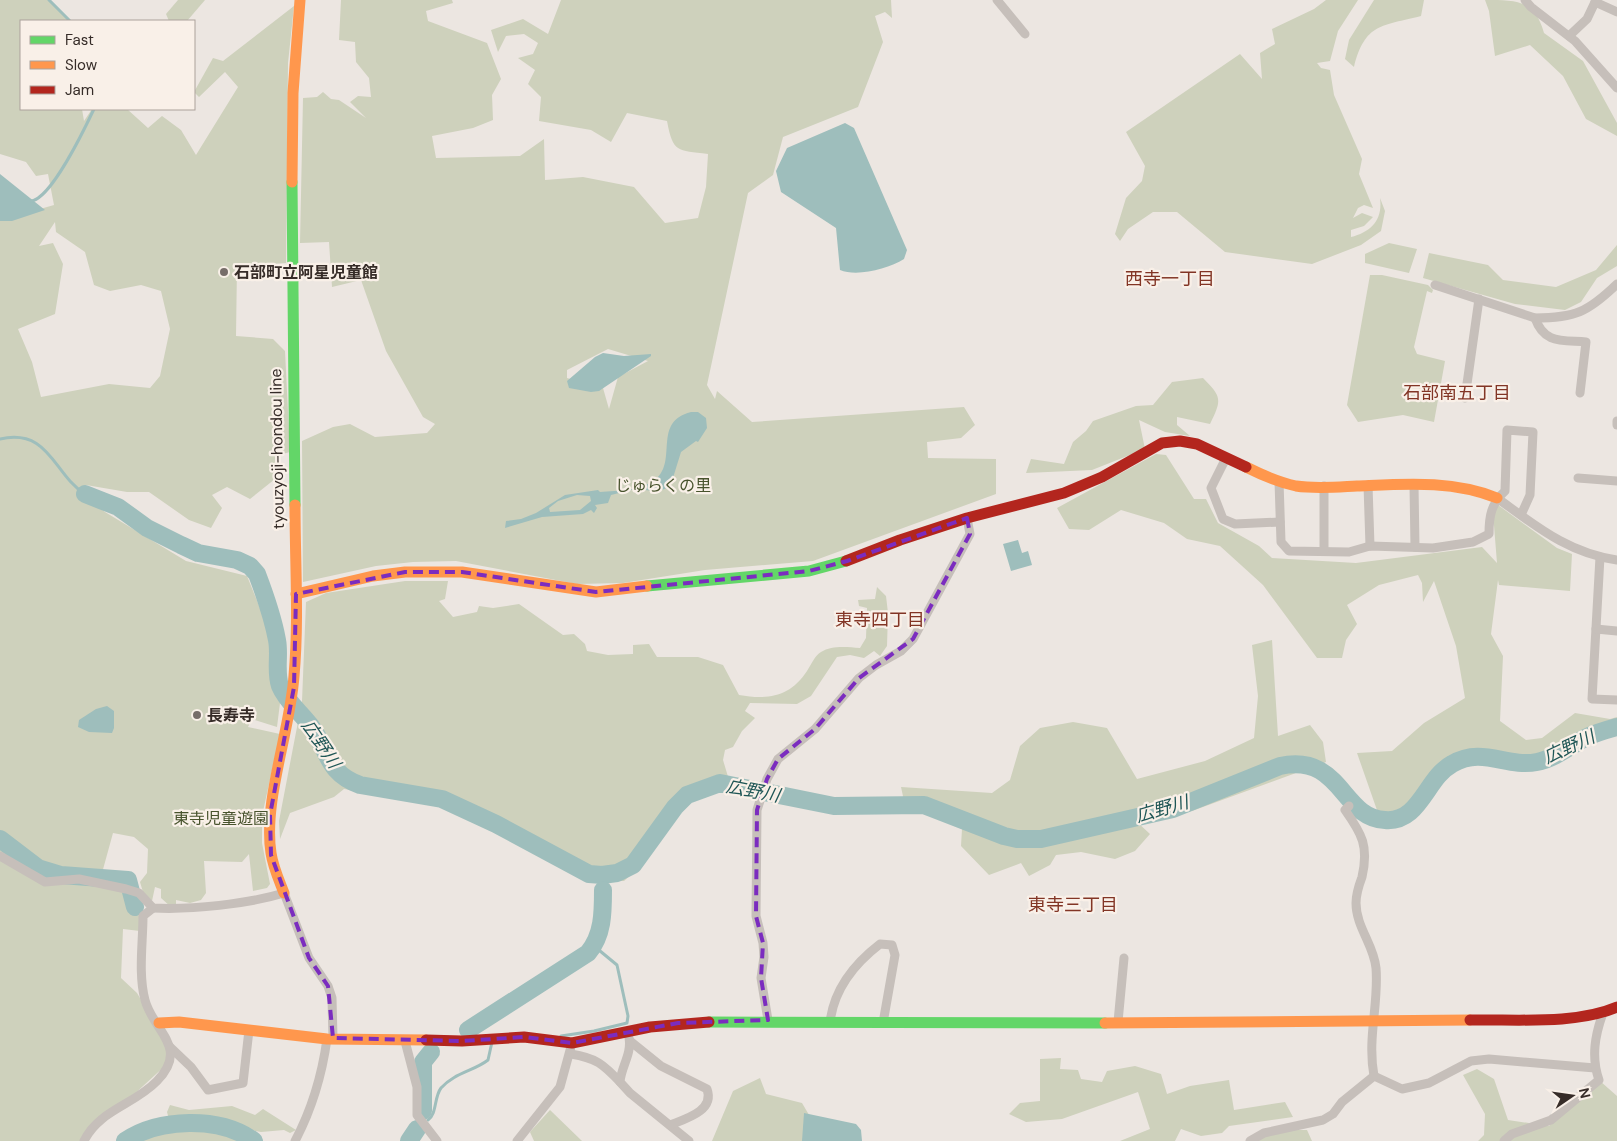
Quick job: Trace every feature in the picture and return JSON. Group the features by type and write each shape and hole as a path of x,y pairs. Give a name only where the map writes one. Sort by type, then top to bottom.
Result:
{"street":[{"name":"tyouzyoji-hondou line","path":"284,893 270,855 268,825 294,687 296,594 292,370 292,188 293,84 300,0"},
{"path":"996,0 1025,34"},
{"path":"1525,0 1531,7 1569,36 1617,88"},
{"path":"1569,36 1587,19 1596,1 1617,12"},
{"path":"1610,79 1617,96"},
{"path":"1435,285 1479,298 1534,318 1572,316 1601,300 1617,284"},
{"path":"1465,398 1479,298"},
{"path":"1534,318 1539,331 1553,340 1586,342 1580,394"},
{"path":"1279,481 1281,542 1289,550 1349,552 1370,546 1433,548 1473,542 1489,534 1489,514 1497,498 1505,490 1507,430 1533,432 1530,495 1521,515"},
{"path":"296,594 373,576 405,572 462,572 596,592 698,580 809,571 847,561 900,540 967,518 1071,490 1102,477 1162,444 1178,441 1193,442 1263,476 1296,486 1458,486 1486,492 1549,536 1584,553 1617,560"},
{"path":"1226,458 1212,488 1223,519 1236,524 1280,522"},
{"path":"1578,478 1617,481"},
{"path":"1368,485 1370,546"},
{"path":"1414,485 1415,547"},
{"path":"1324,486 1324,550"},
{"path":"768,1020 761,978 764,957 763,942 756,916 757,810 767,779 778,759 814,729 859,678 876,665 901,651 913,639 970,534 967,518"},
{"path":"1600,557 1592,699 1617,700"},
{"path":"1596,629 1617,631"},
{"path":"1349,806 1345,810 1362,834 1365,848 1364,866 1355,900 1356,914 1376,969 1371,1058 1374,1076"},
{"path":"0,856 45,882 79,879 126,889 139,893 153,908"},
{"path":"249,1030 242,1083 208,1090 191,1067 170,1047 159,1023 145,1000 143,982 143,916 153,908 170,909 262,900 284,893 309,958 328,986 332,998 330,1038 310,1112 295,1141"},
{"path":"830,1022 833,1004 846,975 880,944 892,945 895,955 883,1023"},
{"path":"1118,1022 1124,958"},
{"path":"571,1049 678,1023 768,1020 883,1023 1295,1023 1372,1020 1520,1019 1603,1013 1617,1008"},
{"path":"1504,1141 1512,1134 1552,1120 1599,1080 1595,1068 1597,1029 1603,1013"},
{"path":"159,1023 179,1022 330,1038 404,1041 462,1041 524,1037 571,1049 601,1062 630,1093 690,1141"},
{"path":"620,1082 629,1036"},
{"path":"629,1036 661,1066 707,1090 709,1094 704,1107 696,1115 670,1125"},
{"path":"404,1041 417,1086 417,1115 437,1141"},
{"path":"84,1141 90,1129 100,1119 157,1081 170,1064 170,1047"},
{"path":"517,1141 560,1087 571,1049"},
{"path":"1374,1076 1402,1089 1429,1082 1471,1061 1489,1059 1595,1068"},
{"path":"1250,1141 1264,1133 1323,1120 1333,1114 1342,1102 1374,1076"}],"highlighted area":[{"path":"967,518 970,534 913,639 859,678 815,729 778,759 767,779 757,810 756,916 763,943 761,978 768,1020 678,1023 572,1043 524,1037 462,1041 333,1038 328,986 309,958 271,855 270,815 294,687 296,594 405,572 462,572 596,592 809,571 847,561"}],"green space":[{"name":"東寺児童遊園","path":"0,0 50,0 70,20 20,20 20,110 82,110 84,121 91,110 128,110 148,128 162,116 181,130 196,155 238,87 225,72 199,97 195,93 213,58 223,61 294,6 288,63 286,263 237,266 236,336 273,339 285,351 290,452 275,456 275,479 250,499 227,487 212,495 222,508 211,528 189,520 149,492 127,492 86,485 81,494 105,512 186,561 247,576 275,645 280,703 277,727 252,719 248,727 280,734 262,816 262,843 270,884 267,888 253,891 249,854 242,862 204,861 206,893 201,900 190,903 176,900 176,905 171,907 161,898 161,889 155,887 152,901 143,892 140,882 147,873 148,849 134,837 113,833 102,873 123,877 141,904 140,931 123,929 121,978 137,993 167,1044 167,1064 93,1132 86,1141 0,1141 0,216 26,213 54,205 48,174 36,176 26,162 0,154","holes":["55,222 56,232 85,252 94,285 110,291 141,285 161,291 170,329 160,376 150,388 109,384 41,397 32,362 18,329 55,314 63,264 53,243 39,246"]},
{"path":"178,0 205,0 188,20 169,20 166,14"},
{"name":"じゅらくの里","path":"341,0 452,0 453,3 426,11 428,21 487,43 501,79 492,95 493,120 473,128 432,136 436,158 520,156 544,139 545,180 583,177 634,187 665,223 698,218 706,187 708,154 689,152 678,148 674,144 667,121 627,113 611,142 591,130 539,121 541,97 528,84 535,70 518,58 533,54 538,43 524,34 506,36 498,52 491,30 523,19 548,34 561,0 891,0 892,18 885,12 875,16 883,42 858,107 783,137 773,175 748,193 707,385 715,399 717,391 752,422 964,407 975,425 961,438 927,442 928,458 996,459 996,494 813,561 705,570 623,583 577,584 456,561 413,562 376,566 303,582 302,441 333,427 350,424 375,437 427,433 435,424 423,417 386,351 361,280 332,287 329,242 300,243 303,98 317,97 323,92 331,99 339,100 366,118 350,102 358,96 371,97 369,78 356,62 355,42 339,40","holes":["608,349 648,361 618,377 609,409 603,388 567,378 567,370"]},
{"path":"1326,0 1358,0 1338,31 1330,61 1317,63 1321,68 1330,70 1334,95 1362,159 1359,174 1373,208 1364,205 1358,208 1353,218 1362,213 1373,217 1364,226 1351,230 1351,237 1364,232 1374,224 1380,213 1380,198 1385,211 1381,231 1361,245 1312,264 1225,252 1177,212 1153,212 1128,229 1120,241 1115,234 1126,198 1142,181 1145,166 1126,132 1240,54 1262,79 1260,53 1275,44 1272,29 1314,9"},
{"path":"1374,0 1424,0 1421,16 1386,25 1370,34 1358,53 1354,67 1345,59 1349,40"},
{"path":"1485,0 1515,2 1530,8 1540,22 1544,33 1583,61 1617,123 1617,136 1586,119 1563,76 1530,45 1495,56 1489,11"},
{"path":"1389,243 1417,249 1409,273 1365,263 1365,254"},
{"path":"1617,245 1617,266 1597,278 1581,302 1565,310 1515,304 1423,278 1429,253 1488,265 1503,280 1556,287 1596,270"},
{"path":"1370,275 1382,275 1428,285 1433,290 1432,293 1427,291 1414,347 1417,354 1445,361 1434,422 1403,415 1358,422 1347,405"},
{"path":"1203,378 1217,395 1217,409 1210,424 1177,417 1177,425 1190,436 1165,432 1139,420 1145,449 1092,470 1026,473 1031,459 1064,464 1073,442 1086,431 1093,421 1136,406 1153,405 1172,382"},
{"path":"1156,454 1166,455 1194,499 1206,499 1218,523 1259,546 1272,558 1356,563 1482,547 1497,563 1493,513 1498,505 1557,548 1572,554 1570,591 1499,585 1498,580 1491,634 1503,656 1500,721 1526,740 1542,738 1575,713 1610,719 1617,717 1617,724 1587,733 1548,754 1530,756 1467,749 1441,765 1411,801 1399,812 1378,813 1357,753 1392,751 1424,723 1465,698 1456,646 1434,581 1423,602 1422,583 1418,575 1379,585 1347,605 1357,624 1346,640 1342,658 1317,658 1263,585 1220,546 1187,539 1164,523 1121,510 1089,530 1069,529 1057,508"},
{"path":"405,581 448,581 445,599 439,601 453,617 477,612 479,606 493,608 519,604 563,635 574,634 585,644 587,651 608,655 633,654 633,645 649,644 657,657 698,657 723,665 739,695 759,697 778,695 800,680 819,653 830,648 860,648 866,638 867,608 859,606 858,600 875,599 877,587 886,596 888,613 887,646 880,656 874,651 864,658 850,655 837,657 811,696 797,704 750,703 745,711 755,718 742,731 733,747 725,750 723,760 729,780 706,783 678,798 653,825 646,841 642,865 624,881 589,881 448,806 344,789 334,797 290,813 280,839 279,821 302,701 306,602 326,593"},
{"path":"1272,640 1278,736 1310,725 1323,742 1326,762 1192,811 1136,821 1150,834 1135,851 1115,859 1081,852 1056,855 1050,865 1029,876 1021,863 989,875 961,846 962,829 930,811 906,810 901,787 992,793 1010,780 1020,746 1040,728 1073,722 1107,728 1137,779 1205,761 1254,738 1258,696 1252,645"},
{"path":"1061,1058 1060,1069 1078,1070 1081,1079 1102,1082 1107,1071 1135,1066 1161,1074 1167,1094 1190,1086 1229,1080 1234,1110 1285,1102 1293,1117 1229,1126 1222,1133 1201,1136 1181,1129 1175,1141 1120,1141 1150,1129 1138,1092 1062,1119 1026,1122 1009,1114 1020,1103 1040,1101 1040,1059"},
{"path":"1477,1069 1494,1079 1508,1120 1549,1126 1600,1081 1617,1096 1617,1141 1478,1141 1484,1135 1485,1114 1463,1075"},
{"path":"760,1078 766,1094 802,1103 812,1120 809,1141 712,1141 733,1091"},
{"path":"170,1105 189,1110 232,1106 255,1115 263,1109 296,1130 290,1133 284,1130 261,1132 235,1127 249,1141 133,1141 147,1132 171,1126 167,1112"},
{"path":"550,1110 582,1141 534,1141 530,1132"},
{"path":"1263,1130 1307,1130 1312,1141 1249,1141"}],"water":[{"path":"845,123 854,128 907,250 904,259 890,266 872,271 855,273 840,270 836,228 781,192 776,171 787,148"},
{"path":"0,174 45,210 12,221 0,221"},
{"path":"603,353 624,356 651,354 651,356 599,391 591,392 569,388 567,381 595,357"},
{"path":"691,412 698,412 706,418 707,428 698,442 696,441 681,452 672,481 665,489 655,491 635,489 611,495 608,503 595,505 597,508 594,513 591,510 583,514 542,517 505,528 506,521 521,519 536,513 565,495 598,490 600,492 637,488 650,483 662,471 669,433 672,424 679,417","holes":["577,495 590,496 591,501 580,510 550,512 549,508 558,501"]},
{"path":"1018,540 1022,553 1028,551 1032,565 1011,571 1003,544"},
{"path":"107,706 114,711 114,728 112,733 89,732 78,727 79,720 96,709"},
{"path":"804,1113 856,1124 861,1130 862,1141 802,1141"}],"waterway":[{"path":"49,0 69,20"},
{"path":"31,201 39,197 57,176 93,110"},
{"name":"広野川","path":"0,439 17,437 30,440 40,446 74,485 85,494"},
{"name":"広野川","path":"85,494 118,507 147,528 198,553 237,560 250,566 257,574 273,623 278,646 280,686 290,702 310,725 329,760 341,774 360,785 442,799 496,824 589,874 617,873 633,865 675,807 687,795 720,783 834,806 924,805 1004,836 1017,839 1041,839 1173,809 1280,766 1301,765 1316,769 1329,777 1359,809 1370,817 1385,820 1397,819 1407,814 1415,807 1443,771 1463,759 1484,757 1515,762 1537,762 1556,755 1589,736 1617,727"},
{"path":"0,839 38,868 61,875 128,880 135,907"},
{"name":"広野川","path":"602,875 603,880"},
{"path":"468,1030 588,953 597,939 599,931 603,890"},
{"path":"561,1036 627,1023 628,1016 617,965 594,946"},
{"path":"428,1120 433,1114 441,1088 458,1075 488,1060 492,1042"},
{"path":"423,1111 423,1062 431,1052"},
{"path":"125,1141 139,1133 155,1128 172,1124 190,1123 224,1127 254,1141"},
{"path":"409,1141 417,1129"}],"traffic: fast":[{"path":"292,182 295,505"},
{"path":"647,586 809,571 846,561"},
{"path":"709,1022 1105,1023"}],"traffic: slow":[{"path":"292,182 293,93 300,0"},
{"path":"1246,467 1270,478 1296,486 1326,488 1428,484 1463,488 1497,498"},
{"path":"284,893 272,858 270,833 274,789 292,698 294,676 297,612 295,505"},
{"path":"296,594 373,576 405,572 462,572 596,592 647,586"},
{"path":"1105,1023 1470,1020"},
{"path":"159,1023 179,1022 327,1039 426,1040"}],"traffic: jam":[{"path":"846,561 900,540 967,518 1064,493 1102,477 1162,443 1180,441 1197,444 1246,467"},
{"path":"1470,1020 1564,1019 1600,1013 1617,1007"},
{"path":"426,1040 462,1041 524,1037 572,1043 650,1027 709,1022"}],"place":[{"name":"石部町立阿星児童館","path":"224,272"},
{"name":"長寿寺","path":"197,715"}],"district":[{"name":"西寺一丁目","path":"1170,279"},
{"name":"石部南五丁目","path":"1457,393"},
{"name":"東寺四丁目","path":"880,620"},
{"name":"東寺三丁目","path":"1073,905"}]}
